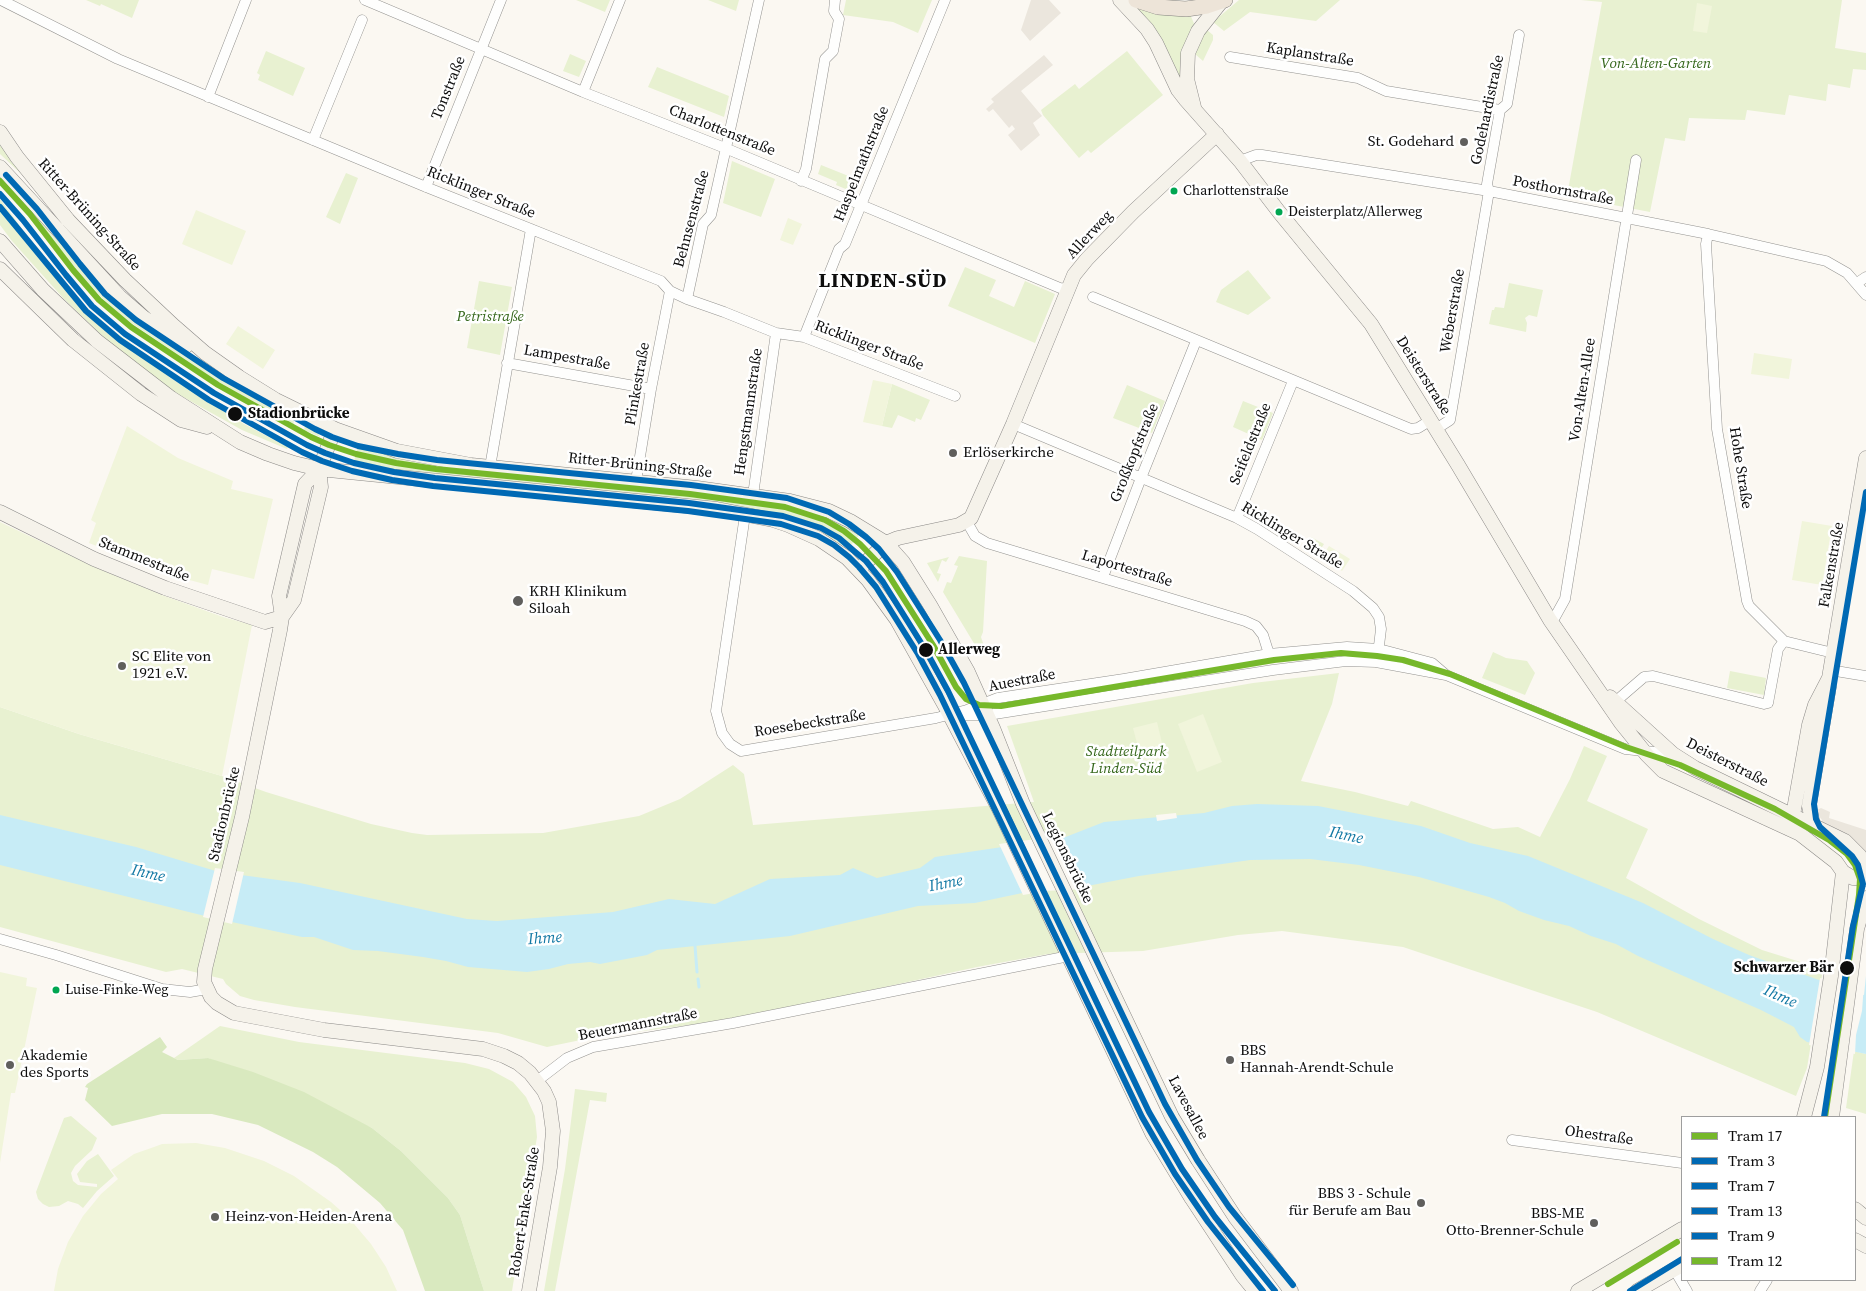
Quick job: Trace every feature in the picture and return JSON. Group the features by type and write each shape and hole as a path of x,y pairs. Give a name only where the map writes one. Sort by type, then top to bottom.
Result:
{"main road":[{"path":"1136,0 1158,7 1178,9 1195,8 1223,1"}],"street":[{"name":"Ricklinger Straße","path":"1,0 20,4 118,59 426,187 661,281 670,291 687,299 776,334 804,337 955,396"},
{"path":"208,97 246,0"},
{"name":"Tonstraße","path":"426,187 501,0"},
{"path":"583,92 620,0"},
{"name":"Behnsenstraße","path":"687,299 703,224 711,216 759,0"},
{"path":"801,181 806,169 825,59 834,51 839,19 834,11 835,0"},
{"name":"Haspelmathstraße","path":"804,337 839,248 845,244 945,0"},
{"name":"Deisterstraße","path":"1120,0 1147,29 1156,43 1178,90 1240,161 1279,212 1372,324 1434,424 1550,620 1621,723 1663,771 1800,834"},
{"name":"Charlottenstraße","path":"368,1 583,92 726,148 801,181 1051,284 1068,289"},
{"name":"Deisterstraße","path":"1194,108 1187,79 1188,53 1198,31 1223,1"},
{"path":"313,140 362,20"},
{"name":"Godehardistraße","path":"1488,191 1500,110 1507,104 1519,35"},
{"name":"Kaplanstraße","path":"1230,57 1358,78 1386,91 1500,110"},
{"name":"Ritter-Brüning-Straße","path":"0,132 41,188 96,251 174,326 206,353 276,400 335,429 351,436 406,453 435,459 490,467 753,494 828,511 850,521 886,543 903,562 968,672 985,709"},
{"name":"Allerweg","path":"967,522 975,512 1074,275 1087,259 1148,198 1217,134"},
{"name":"Posthornstraße","path":"1240,161 1256,155 1488,191 1708,234 1826,261 1847,273 1866,295"},
{"name":"Von-Alten-Allee","path":"1550,620 1554,617 1565,599 1636,160"},
{"name":"Ritter-Brüning-Straße","path":"0,167 126,302 143,317 184,345 206,353"},
{"name":"Weberstraße","path":"1434,424 1450,420 1488,191"},
{"path":"490,467 531,229"},
{"name":"Hohe Straße","path":"1708,234 1706,244 1717,429 1747,601 1784,641"},
{"path":"0,241 43,290 96,340 171,398 220,430 260,451 294,463 319,469 675,504 772,520 805,532 835,549 859,568 897,620 950,715 999,809 1152,1133 1182,1183 1242,1275 1255,1291"},
{"path":"0,269 73,340 141,394 181,420 220,430"},
{"path":"1857,283 1866,277"},
{"name":"Plinkestraße","path":"636,481 670,291"},
{"path":"1093,297 1410,429 1434,424"},
{"name":"Hengstmannstraße","path":"753,494 776,334"},
{"name":"Großkopfstraße","path":"1102,576 1196,341"},
{"name":"Lampestraße","path":"507,363 651,389"},
{"name":"Seifeldstraße","path":"1237,518 1293,381"},
{"name":"Ricklinger Straße","path":"1012,424 1237,518 1353,591 1370,604 1376,612 1380,623 1379,648 1376,662"},
{"name":"Stadionbrücke","path":"207,989 204,982 205,969 242,817 282,616 294,600 321,487 319,469 335,429"},
{"name":"Falkenstraße","path":"1810,823 1810,806 1829,685 1829,674 1861,516 1866,458"},
{"name":"Stammestraße","path":"0,512 94,558 165,588 265,622 282,616"},
{"name":"Roesebeckstraße","path":"745,515 716,711 722,733 730,744 740,751 950,715"},
{"path":"859,568 886,543 898,538 967,522"},
{"name":"Laportestraße","path":"967,522 979,540 1245,620 1256,626 1263,635 1269,654"},
{"path":"1615,702 1644,678 1653,676 1764,704 1768,703 1778,651 1784,641 1833,654"},
{"name":"Auestraße","path":"985,709 998,698 1269,654 1347,647 1379,648"},
{"path":"1379,648 1432,663 1446,675"},
{"name":"Auestraße","path":"950,715 1346,661 1376,662"},
{"path":"1376,662 1446,675 1625,749 1673,754"},
{"path":"1829,674 1866,676"},
{"name":"Falkenstraße","path":"1793,815 1809,725 1815,705 1829,674"},
{"name":"Deisterstraße","path":"1594,683 1673,754 1695,768 1810,823"},
{"name":"Legionsbrücke","path":"985,709 1023,804 1081,925"},
{"path":"1793,815 1800,834 1836,862 1843,872 1853,878 1866,879"},
{"path":"1810,823 1845,841 1860,856 1866,870"},
{"path":"1804,1116 1817,1067 1832,976 1843,872"},
{"path":"1832,1116 1857,929 1866,898"},
{"name":"Lavesallee","path":"1081,925 1172,1117 1241,1225 1291,1291"},
{"path":"0,939 162,989 190,992 207,989 217,1003 250,1017 324,1030 483,1049 518,1063 537,1081"},
{"name":"Beuermannstraße","path":"537,1081 567,1058 593,1047 734,1023 1069,956"},
{"name":"Robert-Enke-Straße","path":"529,1291 550,1167 553,1131 549,1102 537,1081"},
{"name":"Ohestraße","path":"1512,1140 1681,1163"},
{"path":"1578,1291 1681,1230"},
{"path":"1637,1291 1678,1267"}],"green space":[{"path":"86,0 139,0 132,18 101,4 100,6"},
{"path":"576,0 610,0 605,12"},
{"path":"708,0 739,0 736,11"},
{"path":"846,0 932,0 918,33 893,22 843,15"},
{"path":"1239,0 1340,0 1316,21 1250,12 1224,31 1213,22"},
{"name":"Von-Alten-Garten","path":"1581,0 1842,0 1835,48 1866,53 1866,70 1853,69 1850,88 1828,84 1826,101 1789,95 1785,115 1747,110 1745,120 1689,118 1685,141 1665,138 1650,212 1567,196 1602,2"},
{"path":"1697,3 1712,6 1707,33 1693,31"},
{"path":"1140,7 1190,14 1195,26 1183,84 1138,10"},
{"path":"1207,30 1213,35 1213,40 1203,61 1195,54"},
{"path":"266,51 305,68 293,96 258,80 260,75 257,73"},
{"path":"1127,51 1163,95 1091,153 1088,150 1079,158 1043,115 1041,110 1075,84 1079,89"},
{"path":"570,54 586,61 579,77 563,71"},
{"path":"657,67 729,96 724,117 648,87"},
{"path":"0,141 31,183 0,154"},
{"path":"732,161 775,179 761,217 723,203"},
{"path":"821,165 861,181 857,191 853,190 853,192 836,185 837,182 818,174"},
{"path":"346,173 358,178 340,224 326,217"},
{"path":"0,199 62,283 95,317 171,373 169,377 244,424 288,447 287,449 242,430 178,394 118,351 64,299 12,241 0,225"},
{"path":"196,210 246,231 232,265 182,244"},
{"path":"34,212 162,334 221,374 293,416 294,425 217,381 124,318 76,270"},
{"path":"788,218 802,224 793,245 780,240"},
{"path":"965,267 996,280 989,296 1014,307 1025,281 1055,294 1035,343 948,306"},
{"path":"1248,270 1271,298 1248,315 1216,302 1221,290"},
{"name":"Petristraße","path":"479,281 512,287 500,355 467,348"},
{"path":"1509,283 1543,290 1537,317 1529,315 1525,318 1527,323 1526,332 1489,324 1492,310 1495,307 1504,308"},
{"path":"238,326 275,350 263,369 226,344"},
{"path":"1754,353 1792,359 1789,379 1751,374"},
{"path":"873,380 892,384 882,426 863,422"},
{"path":"892,384 930,400 921,420 916,418 915,422 898,415 892,428 882,426"},
{"path":"1127,385 1165,401 1152,433 1113,418"},
{"path":"1243,401 1273,413 1262,440 1233,427"},
{"path":"306,422 316,429 320,437 304,430"},
{"path":"127,426 178,458 233,481 231,489 273,499 254,579 212,569 208,585 171,575 89,543 96,523 91,520"},
{"path":"358,446 390,456 448,468 769,502 831,518 860,534 848,549 823,533 789,518 352,468"},
{"path":"1802,521 1832,526 1822,585 1792,580"},
{"name":"SC Elite von 1921 e.V.","path":"0,522 92,566 162,595 223,617 252,625 222,776 79,734 0,707"},
{"path":"1311,537 1324,544 1317,555 1305,547"},
{"path":"1329,546 1350,559 1342,571 1321,558"},
{"path":"959,556 987,561 983,632 981,637 987,655 981,655 943,592 947,582 951,583 958,566 954,565"},
{"path":"949,557 946,562 942,560 937,573 941,574 938,582 927,563"},
{"path":"1493,652 1506,658 1527,661 1535,673 1525,695 1482,678"},
{"path":"1730,671 1766,678 1764,695 1727,688"},
{"name":"Stadtteilpark Linden-Süd","path":"1339,673 1332,704 1301,781 1355,792 1408,806 1411,801 1493,829 1518,827 1540,837 1570,779 1584,746 1607,756 1587,801 1648,829 1626,878 1699,919 1762,950 1823,969 1807,1068 1796,1096 1597,1012 1403,947 1282,931 1238,935 1143,951 1048,954 977,967 737,1019 595,1037 547,1047 498,1033 254,1000 240,996 223,979 182,969 166,972 0,927 0,707 79,734 222,776 266,792 371,824 427,835 543,833 639,816 680,799 733,765 744,774 753,825 1034,802 1007,726 1253,683"},
{"path":"1203,714 1222,762 1197,772 1178,724"},
{"path":"1157,722 1167,764 1144,770 1133,728"},
{"name":"Akademie des Sports","path":"0,972 27,978 26,986 37,988 15,1093 11,1093 0,1163"},
{"path":"220,1026 299,1042 465,1063 489,1069 513,1082 526,1097 535,1116 537,1137 512,1291 484,1291 460,1215 448,1198 401,1151 372,1128 208,1058 178,1060 174,1058"},
{"path":"160,1037 167,1047 162,1052 178,1060 208,1058 253,1072 304,1092 372,1128 401,1151 448,1198 460,1215 484,1291 425,1291 403,1230 380,1203 337,1167 313,1152 258,1125 212,1114 162,1114 112,1126 85,1100 88,1088 85,1087"},
{"path":"1854,1051 1866,1054 1866,1114 1846,1108"},
{"path":"575,1089 607,1093 606,1102 590,1100 555,1291 544,1291 565,1169"},
{"path":"71,1116 97,1138 92,1150 75,1166 71,1173 73,1181 78,1185 97,1187 97,1184 80,1182 77,1174 87,1161 98,1154 114,1176 97,1191 83,1208 78,1204 68,1201 59,1206 49,1207 38,1199 36,1192 64,1118"},
{"name":"Heinz-von-Heiden-Arena","path":"196,1143 225,1148 264,1161 294,1176 331,1202 349,1218 371,1244 386,1267 397,1291 54,1291 58,1269 68,1242 83,1216 101,1194 118,1179 111,1170 134,1154 162,1144"}],"shaded area":[{"path":"1031,0 1049,0 1061,13 1030,41 1021,30"},
{"path":"1044,55 1053,65 1021,91 1042,116 1033,123 1040,135 1021,151 1008,135 1015,129 1012,125 1009,128 993,109 989,112 986,109 994,102 991,99"},
{"path":"1821,808 1830,812 1829,818 1866,830 1866,858 1821,823 1822,820 1815,811"}],"water":[{"name":"Ihme","path":"1257,804 1318,806 1421,826 1470,843 1528,856 1643,903 1749,955 1819,980 1864,995 1866,976 1866,1054 1807,1042 1800,1037 1794,1027 1761,1010 1638,956 1616,944 1569,926 1519,911 1489,897 1419,877 1359,865 1310,859 1250,860 1139,876 1082,887 1046,888 975,903 918,906 790,936 657,950 647,955 600,964 590,962 568,964 527,972 468,967 423,957 353,950 314,937 302,937 213,918 0,865 0,815 136,847 219,872 300,883 467,919 497,921 613,912 669,899 715,904 770,879 840,875 853,868 877,878 920,868 935,857 1063,838 1104,822 1204,813 1232,806"}],"pier":[{"path":"1176,813 1177,818 1157,821 1156,815"},
{"path":"1058,836 1083,889 1046,891 1023,895 999,844"},
{"path":"215,868 244,872 232,924 203,917"},
{"path":"1820,978 1862,991 1864,984 1855,1054 1809,1045"}],"waterway":[{"path":"695,946 697,972"},
{"path":"698,979 699,987"}],"tram line":[{"name":"7","path":"6,175 37,209 105,294 136,320 223,378 332,437 358,446 437,460 691,485 787,498 829,512 866,537 879,549 897,572 940,640 964,683 1165,1104 1197,1160 1229,1207 1293,1285"},
{"name":"17","path":"0,181 30,214 73,270 99,300 131,327 218,385 311,437 329,445 356,454 396,463 436,469 690,494 785,507 825,520 844,531 860,544 886,571 933,645 956,687 966,699 979,705 1001,706 1274,660 1341,653 1377,656 1403,660 1450,674 1626,747 1680,765 1775,809 1829,840 1847,854 1855,865 1860,879 1825,1116"},
{"name":"3","path":"0,194 92,306 125,334 214,393 307,445 325,453 354,463 394,472 435,478 689,503 783,516 821,528 839,538 866,561 883,582 925,649 948,691 1149,1112 1182,1169 1215,1217 1275,1291"},
{"name":"13","path":"0,207 86,311 120,340 209,400 302,452 322,461 352,471 392,480 433,486 688,511 781,524 818,536 834,545 849,557 876,587 918,654 940,695 1142,1117 1175,1174 1208,1222 1263,1291"},
{"name":"9","path":"1824,1116 1853,926 1863,884 1858,865 1852,856 1820,827 1816,819 1814,804 1866,492"},
{"name":"12","path":"1608,1284 1677,1242"},
{"name":"9","path":"1630,1291 1681,1260"}],"place":[{"name":"St. Godehard","path":"1464,142"},
{"name":"Charlottenstraße","path":"1174,191"},
{"name":"Deisterplatz/Allerweg","path":"1279,212"},
{"name":"Stadionbrücke","path":"235,414"},
{"name":"Erlöserkirche","path":"953,453"},
{"name":"KRH Klinikum Siloah","path":"518,601"},
{"name":"Allerweg","path":"926,650"},
{"name":"SC Elite von 1921 e.V.","path":"122,666"},
{"name":"Schwarzer Bär","path":"1847,968"},
{"name":"Luise-Finke-Weg","path":"56,990"},
{"name":"BBS Hannah-Arendt-Schule","path":"1230,1060"},
{"name":"Akademie des Sports","path":"10,1065"},
{"name":"BBS 3 - Schule für Berufe am Bau","path":"1421,1203"},
{"name":"Heinz-von-Heiden-Arena","path":"215,1217"},
{"name":"BBS-ME Otto-Brenner-Schule","path":"1594,1223"}],"district":[{"name":"LINDEN-SÜD","path":"883,282"}]}
